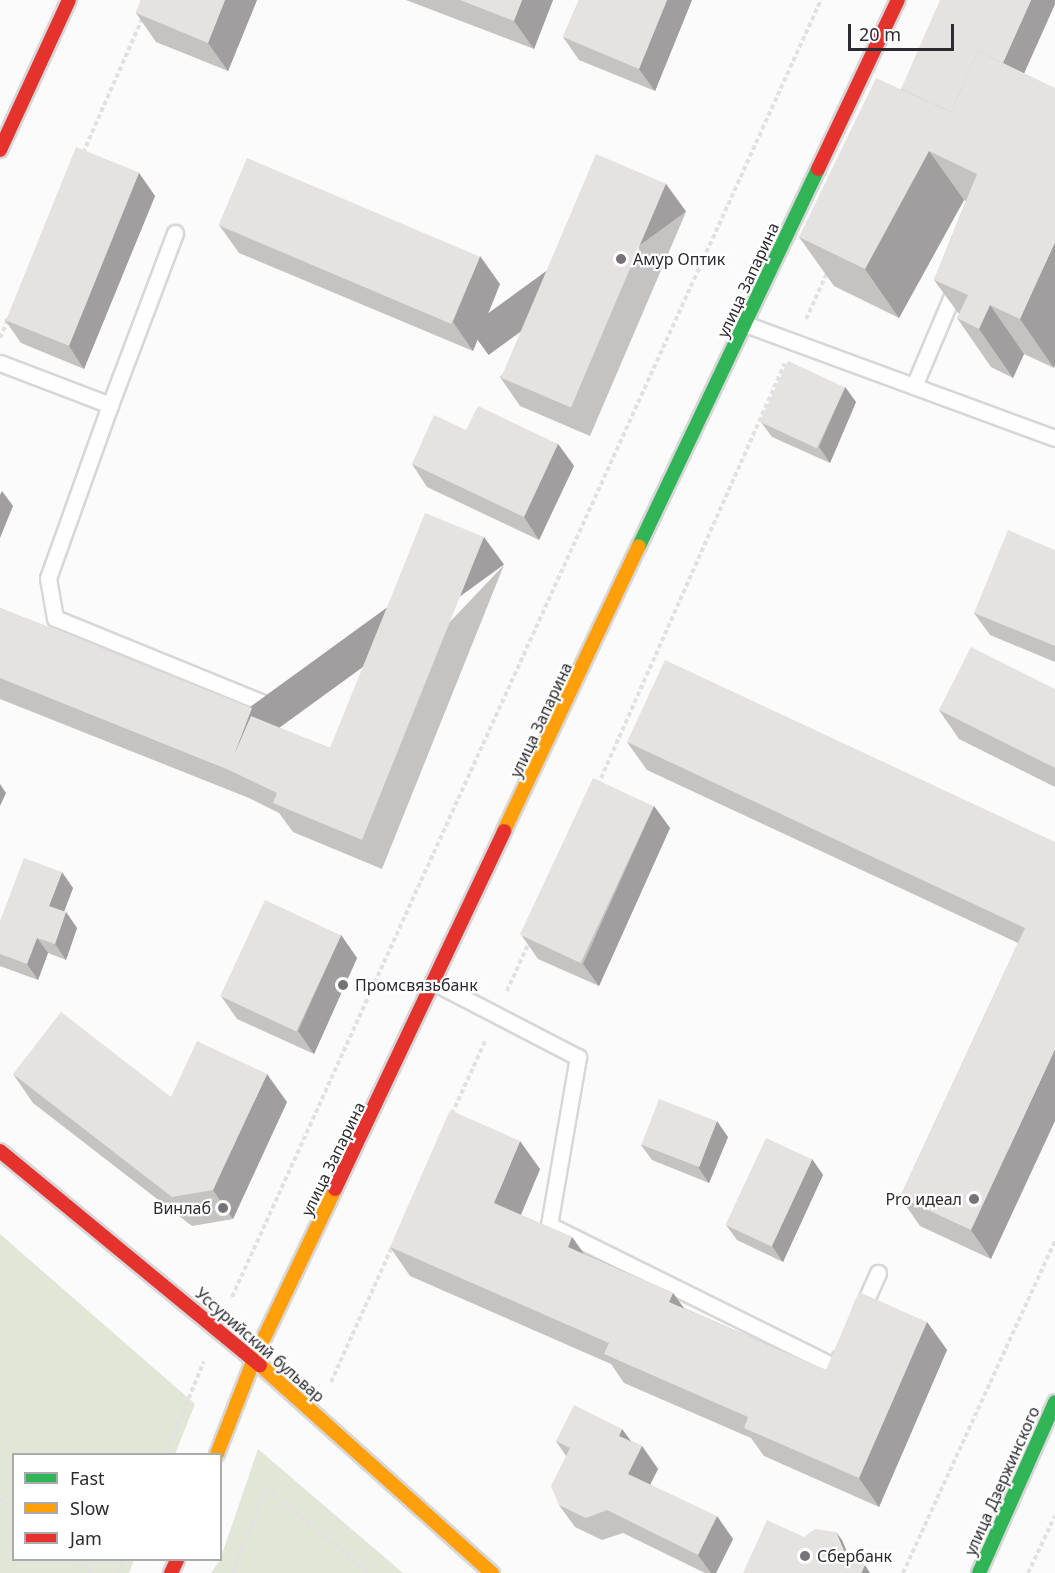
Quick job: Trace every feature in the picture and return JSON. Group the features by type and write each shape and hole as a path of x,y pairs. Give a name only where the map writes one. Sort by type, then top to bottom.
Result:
{"main road":[{"path":"0,150 69,0"},
{"name":"улица Запарина","path":"218,1453 254,1359 435,982 898,0"},
{"name":"Уссурийский бульвар","path":"0,1151 254,1359 492,1573"},
{"name":"улица Дзержинского","path":"979,1573 1055,1402"}],"lane":[{"path":"174,233 48,578 55,618 280,710"},
{"path":"914,386 963,271"},
{"path":"745,324 1055,438"},
{"path":"0,363 110,405"},
{"path":"435,982 578,1057 549,1224 836,1367 878,1273"}],"path":[{"path":"167,1453 217,1329 821,0"},
{"path":"78,164 147,8"},
{"path":"593,798 830,267"},
{"path":"0,338 10,316"},
{"path":"448,1123 535,928"},
{"path":"903,1573 1055,1241"},
{"path":"316,1416 394,1242"},
{"path":"233,1573 266,1488 368,1573"},
{"path":"0,1498 12,1507"},
{"path":"1028,1573 1055,1516"},
{"path":"77,1561 92,1573"}],"green space":[{"path":"0,1234 195,1404 175,1453 12,1453 12,1561 134,1561 129,1573 0,1573"},
{"path":"258,1449 403,1573 211,1573 219,1561 222,1561 222,1554"}],"building":[{"path":"141,0 225,0 208,43 136,13"},
{"path":"460,0 522,0 514,21"},
{"path":"579,0 667,0 639,69 563,37"},
{"path":"940,0 1031,0 1003,63 978,51 951,112 901,89"},
{"path":"978,51 1055,88 1055,242 1020,319 990,305 979,329 957,318 968,295 934,280 977,174 929,151 865,269 799,237 876,78 951,112"},
{"path":"76,147 139,172 69,346 6,320"},
{"path":"596,154 666,184 571,407 501,378"},
{"path":"247,158 480,257 451,324 218,225"},
{"path":"788,361 845,388 817,448 760,422"},
{"path":"478,406 558,444 524,517 412,464 434,415 466,430"},
{"path":"425,513 484,537 362,840 273,803 277,793 229,770 0,678 0,608 252,708 234,755 251,716 330,748"},
{"path":"1008,530 1055,550 1055,646 974,613"},
{"path":"971,647 1055,689 1055,768 939,710"},
{"path":"665,660 1055,842 1055,1049 971,1230 900,1197 1025,928 627,742"},
{"path":"593,778 654,806 581,963 520,935"},
{"path":"24,858 62,872 49,906 66,912 55,944 37,938 27,964 0,954 0,921"},
{"path":"265,900 341,935 296,1032 220,996"},
{"path":"61,1012 171,1097 197,1041 267,1074 213,1190 172,1197 13,1074"},
{"path":"659,1099 717,1121 699,1167 641,1145"},
{"path":"450,1110 520,1141 494,1203 572,1237 568,1247 673,1293 669,1302 826,1370 859,1292 927,1322 859,1478 744,1428 748,1417 604,1354 609,1343 390,1247"},
{"path":"766,1138 812,1160 772,1247 725,1225"},
{"path":"574,1405 622,1429 619,1436 642,1446 628,1474 717,1516 698,1555 607,1510 586,1518 559,1505 551,1486 570,1448 556,1441"},
{"name":"Сбербанк","path":"767,1520 804,1537 815,1529 836,1532 846,1556 865,1565 861,1573 743,1573"}],"traffic: fast":[{"path":"639,546 818,169"},
{"path":"979,1573 1055,1402"}],"traffic: slow":[{"path":"504,831 639,546"},
{"path":"217,1453 254,1359 335,1189"},
{"path":"260,1365 492,1573"}],"traffic: jam":[{"path":"0,150 69,0"},
{"path":"818,169 898,0"},
{"path":"335,1189 504,831"},
{"path":"0,1151 260,1365"},
{"path":"171,1573 177,1561"}],"place":[{"name":"Амур Оптик","path":"621,259"},
{"name":"Промсвязьбанк","path":"343,985"},
{"name":"Pro идеал","path":"974,1199"},
{"name":"Винлаб","path":"223,1208"},
{"name":"Сбербанк","path":"805,1556"}]}
